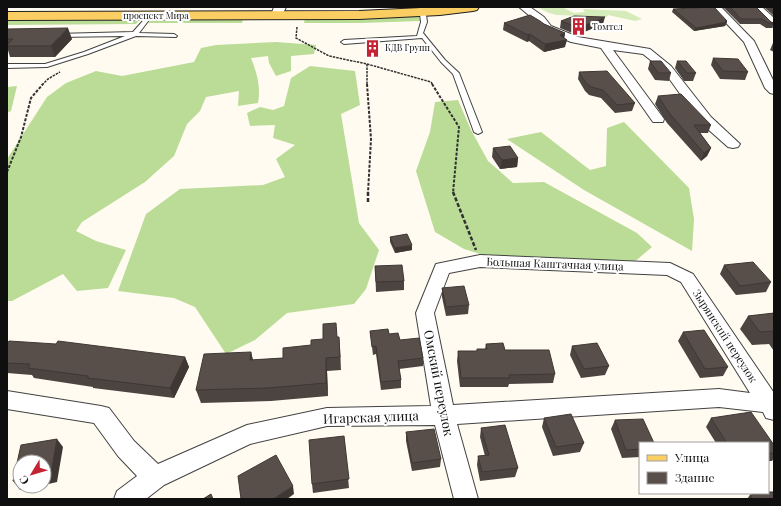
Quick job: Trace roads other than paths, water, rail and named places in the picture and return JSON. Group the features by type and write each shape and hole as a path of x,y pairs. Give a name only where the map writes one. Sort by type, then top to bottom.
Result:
{"main road":[{"name":"проспект Мира","path":"7,16 88,12 149,16 278,11 359,15 423,9 473,7"}],"street":[{"path":"524,7 540,19 547,28 575,40 605,46 646,51 667,68 706,120 732,144"},
{"path":"716,7 749,41 771,88 774,90"},
{"path":"757,7 774,24"},
{"path":"605,46 658,119"},
{"name":"Большая Каштачная улица","path":"442,268 480,261 670,270"},
{"name":"Омский переулок","path":"442,268 425,313 444,415 466,499"},
{"name":"Зырянский переулок","path":"670,270 688,278 773,406"},
{"name":"Игарская улица","path":"126,499 156,477 247,436 327,417 444,415 719,398 773,406"},
{"path":"7,400 101,415 124,448 142,467 156,477"}],"lane":[{"path":"344,42 419,38 424,22 423,9"},
{"path":"7,66 45,66 86,53 135,34 149,16"},
{"path":"420,33 443,61 456,73 478,132"},
{"path":"48,35 135,34 174,36"}],"place":[{"name":"Томтел","path":"579,27"},
{"name":"КДВ Групп","path":"372,48"}]}
